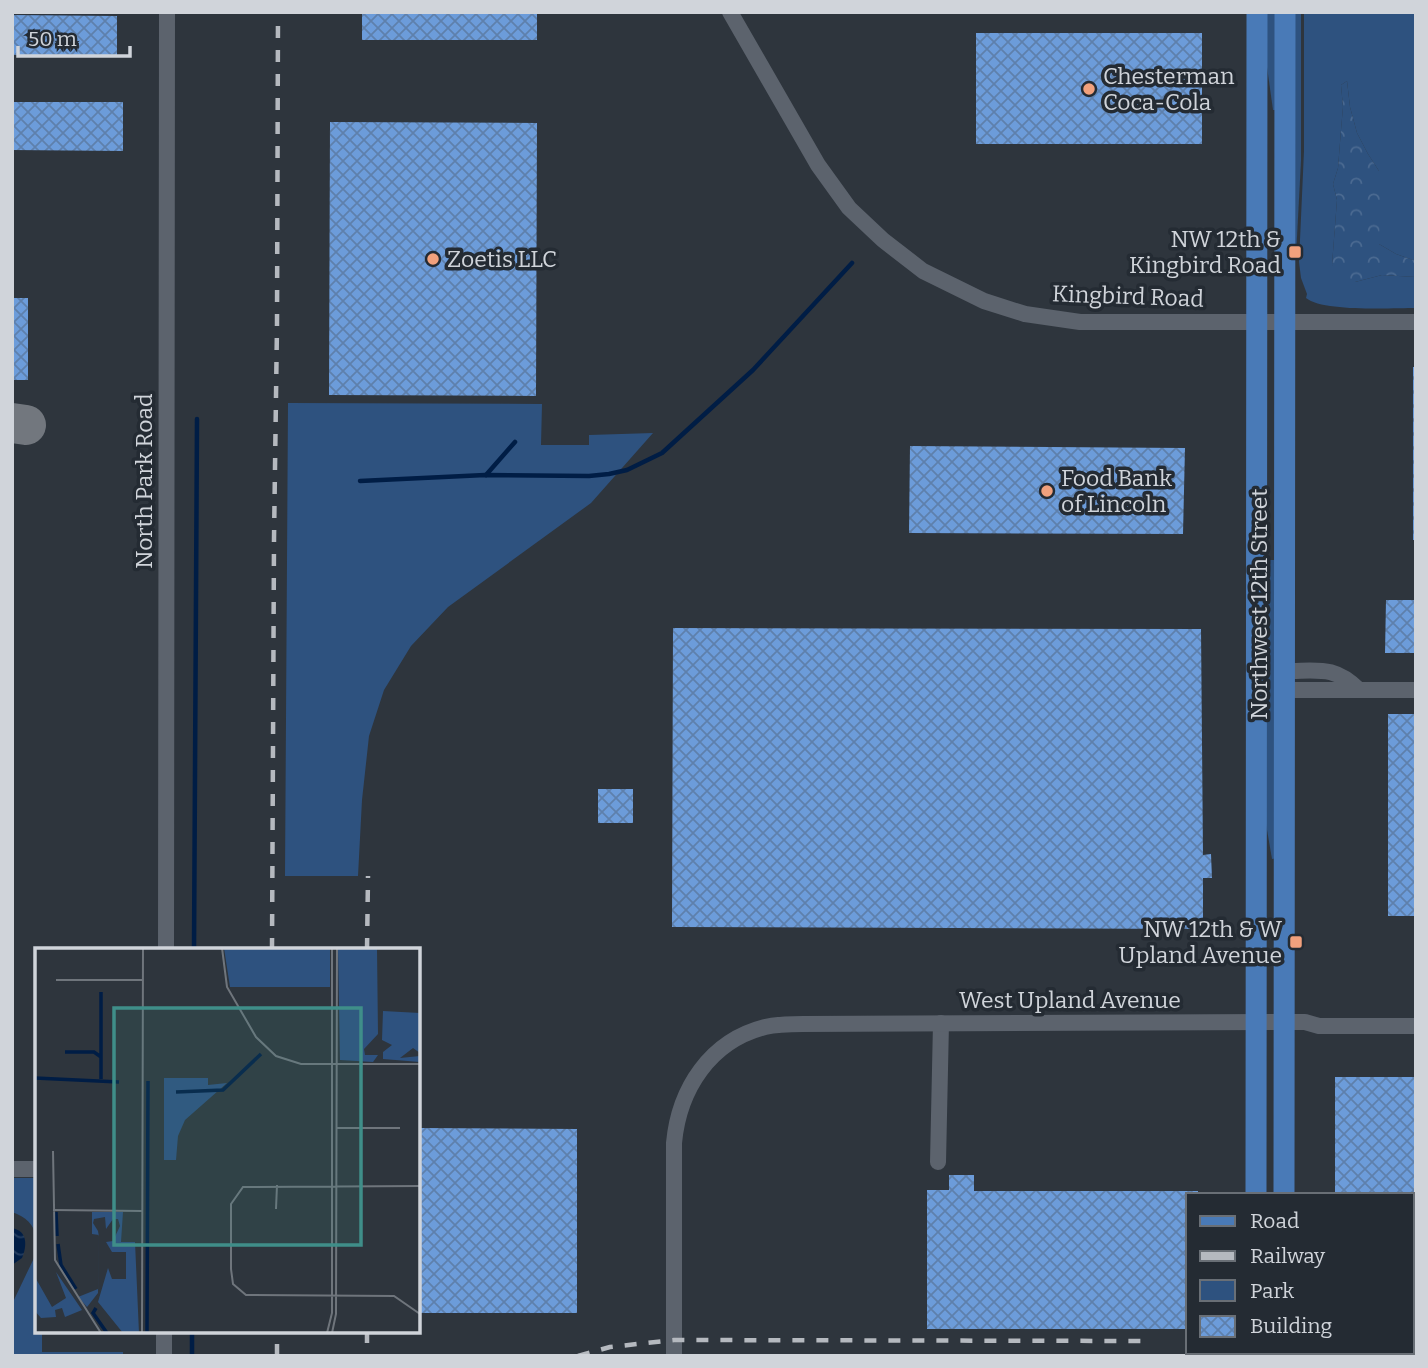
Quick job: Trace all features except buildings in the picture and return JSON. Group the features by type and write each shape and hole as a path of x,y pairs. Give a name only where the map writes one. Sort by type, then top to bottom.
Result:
{"main road":[{"name":"Northwest 12th Street","path":"1256,1193 1257,12"},
{"name":"Northwest 12th Street","path":"1284,1193 1285,12"}],"street":[{"name":"North Park Road","path":"166,948 167,12"},
{"name":"Kingbird Road","path":"730,12 818,165 849,208 883,240 934,277 984,301 1046,317 1104,323 1416,322"},
{"path":"1285,681 1360,690 1416,690"},
{"name":"West Upland Avenue","path":"674,1356 676,1124 681,1106 696,1076 711,1058 727,1044 754,1031 788,1024 1305,1022 1319,1026 1416,1026"},
{"path":"938,1162 941,1023"},
{"path":"12,1169 35,1169"},
{"path":"164,1333 164,1356"}],"green space":[{"path":"1266,12 1277,12 1277,110 1273,110 1267,67"},
{"path":"1294,12 1301,12 1301,161 1296,256 1294,256"},
{"path":"1304,12 1416,12 1416,261 1379,244 1379,171 1357,133 1347,81 1341,85 1343,107 1338,168 1333,184 1337,200 1332,265 1355,282 1382,275 1416,277 1416,308 1342,307 1306,298 1299,262 1304,151"},
{"path":"1347,81 1357,133 1379,171 1384,189 1379,244 1416,261 1416,277 1382,275 1355,282 1341,282 1332,265 1337,200 1333,184 1338,168 1343,107 1341,85"},
{"path":"288,403 542,404 541,445 589,445 589,435 653,433 591,503 448,607 411,646 384,690 369,736 358,876 285,876"},
{"path":"1266,560 1274,560 1277,858 1272,859 1266,824"},
{"path":"12,1178 35,1178 35,1232 29,1222 12,1212"},
{"path":"35,1256 35,1333 42,1333 42,1352 123,1352 123,1356 12,1356 12,1304"}],"water":[{"path":"12,1228 24,1236 25,1249 22,1258 12,1265"}],"waterway":[{"path":"360,481 485,475 589,476 627,470 662,453 753,370 852,263"},
{"path":"194,948 197,419"},
{"path":"486,475 515,442"},
{"path":"192,1333 192,1356"}],"taxiway":[{"path":"12,423 26,425"}],"railway":[{"path":"272,948 278,12"},
{"path":"367,948 368,876"},
{"path":"277,1333 277,1356"},
{"path":"367,1333 367,1356"},
{"path":"578,1356 610,1347 674,1340 1151,1341"}],"place":[{"name":"Chesterman Coca-Cola","path":"1089,89"},
{"name":"NW 12th & Kingbird Road","path":"1295,252"},
{"name":"Zoetis LLC","path":"433,259"},
{"name":"Food Bank of Lincoln","path":"1047,491"},
{"name":"NW 12th & W Upland Avenue","path":"1296,942"}]}
